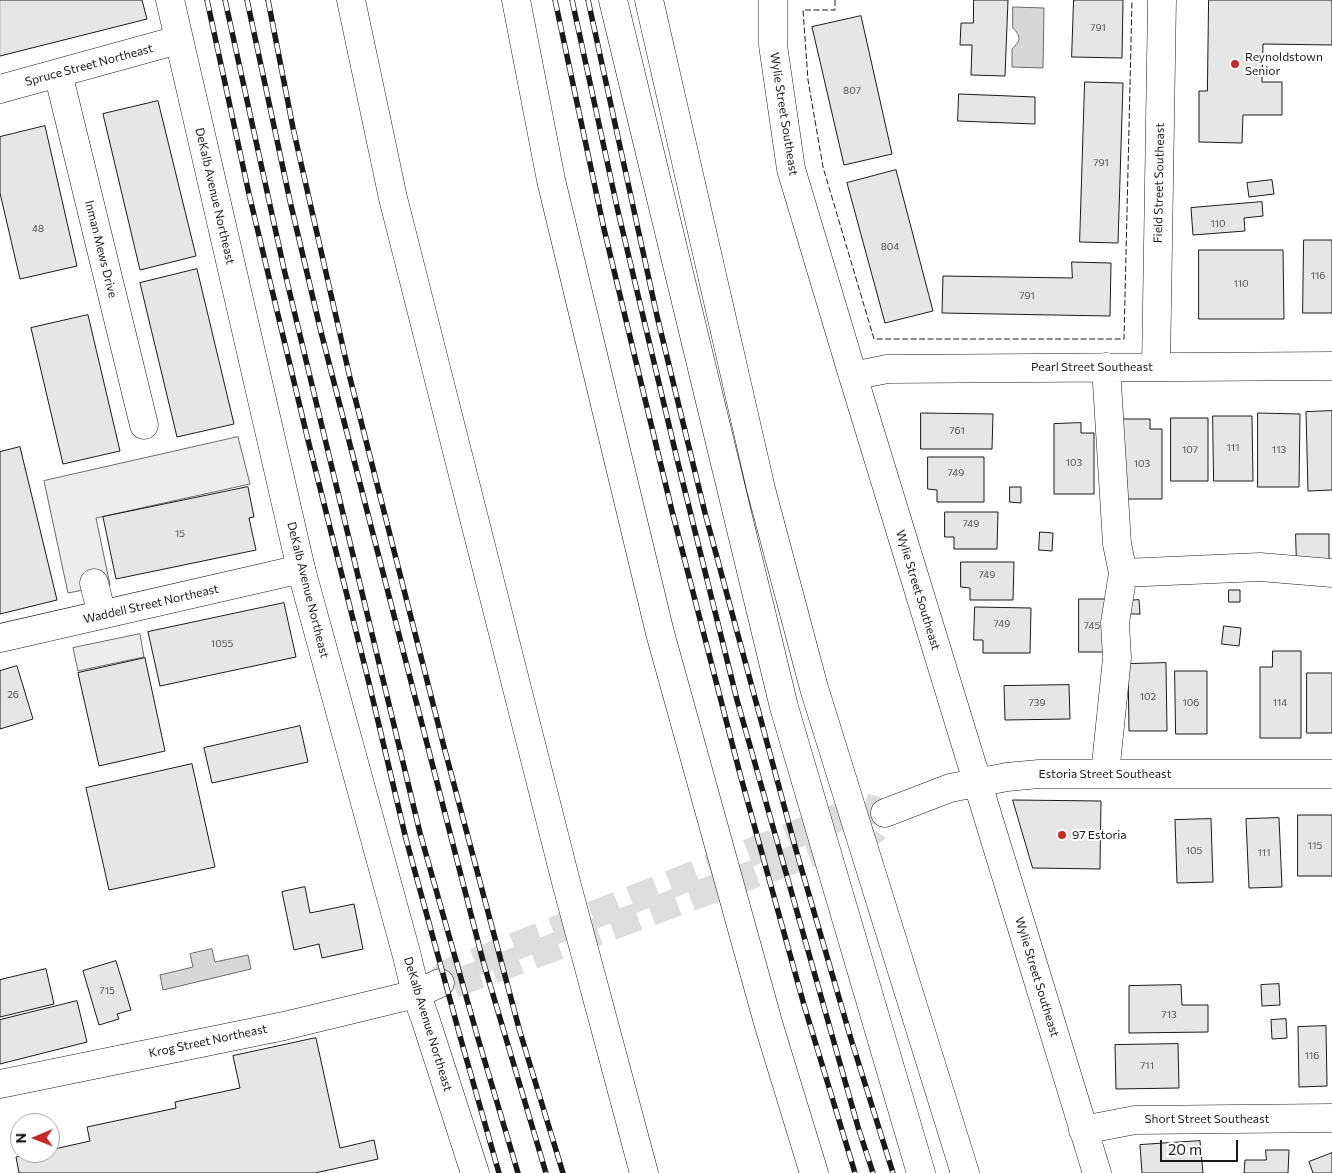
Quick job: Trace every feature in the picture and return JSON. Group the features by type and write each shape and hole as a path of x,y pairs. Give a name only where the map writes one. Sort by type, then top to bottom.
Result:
{"street":[{"name":"DeKalb Avenue Northeast","path":"170,0 301,569 416,994 475,1173"},
{"path":"351,0 393,198 563,873 644,1173"},
{"path":"516,0 551,180 660,633 769,1026 814,1173"},
{"path":"613,0 784,708 921,1173"},
{"path":"650,0 761,489 814,688 965,1173"},
{"name":"Wylie Street Southeast","path":"773,0 773,46 791,169 1097,1173"},
{"name":"Field Street Southeast","path":"1156,367 1162,0"},
{"name":"Spruce Street Northeast","path":"0,89 178,40"},
{"name":"Inman Mews Drive","path":"58,73 144,426"},
{"name":"Pearl Street Southeast","path":"853,376 887,369 1332,366"},
{"path":"1105,774 1117,658 1115,622 1123,573 1117,544 1106,367"},
{"path":"1123,573 1260,567 1332,573"},
{"name":"Waddell Street Northeast","path":"0,638 301,569"},
{"path":"94,583 102,615"},
{"name":"Estoria Street Southeast","path":"885,813 950,788 1008,777 1039,774 1332,774"},
{"name":"Krog Street Northeast","path":"0,1084 284,1026 416,994 440,983"},
{"name":"Short Street Southeast","path":"1084,1130 1135,1120 1332,1118"}],"shaded area":[{"path":"1013,7 1044,8 1043,68 1012,67 1012,49 1019,38 1013,28"},
{"path":"238,437 250,484 96,518 110,585 68,593 44,481"},
{"path":"140,634 144,657 78,671 73,648"},
{"path":"212,949 215,962 248,955 251,969 163,990 160,975 193,967 190,954"}],"building":[{"path":"0,0 142,0 147,19 0,56"},
{"path":"974,0 1008,0 1005,76 971,75 972,45 960,45 961,23 973,23"},
{"path":"1074,0 1123,0 1122,58 1072,57"},
{"name":"Reynoldstown Senior","path":"1209,0 1332,0 1332,45 1263,44 1262,82 1282,82 1282,115 1243,115 1242,143 1199,142 1199,91 1207,91"},
{"path":"861,16 892,154 844,165 812,27"},
{"path":"1085,82 1123,83 1118,243 1080,242"},
{"path":"959,94 1035,97 1035,124 958,121"},
{"path":"158,101 196,256 140,270 103,114"},
{"path":"45,126 77,266 20,279 0,193 0,137"},
{"path":"896,170 933,311 885,323 847,183"},
{"path":"1272,180 1274,194 1249,197 1247,183"},
{"path":"1262,202 1263,216 1244,218 1245,231 1193,235 1191,208"},
{"path":"1304,240 1332,240 1332,313 1303,313"},
{"path":"1199,250 1283,250 1284,319 1199,319"},
{"path":"1072,262 1111,263 1110,316 942,313 943,276 1072,278"},
{"path":"197,269 234,424 177,437 140,283"},
{"path":"88,315 120,451 63,464 31,328"},
{"path":"1332,411 1332,490 1308,491 1306,412"},
{"path":"921,413 993,414 992,449 921,449"},
{"path":"1258,413 1300,414 1299,487 1258,487"},
{"path":"1213,416 1252,416 1253,481 1214,481"},
{"path":"1171,418 1208,418 1208,481 1171,481"},
{"path":"1122,419 1150,419 1150,429 1162,429 1162,499 1122,499"},
{"path":"1081,423 1081,433 1094,433 1094,494 1054,494 1054,424"},
{"path":"20,447 57,600 0,614 0,452"},
{"path":"928,457 984,457 984,502 937,502 937,490 928,489"},
{"path":"248,487 254,517 249,518 256,550 116,579 103,517"},
{"path":"1010,487 1021,487 1021,503 1010,502"},
{"path":"945,512 998,512 997,549 954,549 954,537 945,537"},
{"path":"1040,532 1053,533 1052,551 1039,550"},
{"path":"1296,534 1329,534 1329,568 1297,569"},
{"path":"961,562 1014,562 1013,600 970,600 970,588 961,587"},
{"path":"1229,590 1240,590 1240,602 1229,602"},
{"path":"1079,599 1105,599 1106,652 1079,652"},
{"path":"1139,600 1140,614 1127,614 1126,601"},
{"path":"284,603 296,657 160,686 148,632"},
{"path":"975,607 1031,608 1030,653 983,653 983,640 974,640"},
{"path":"1224,626 1241,628 1239,646 1222,644"},
{"path":"1273,651 1301,651 1301,738 1260,738 1260,667 1272,667"},
{"path":"145,658 165,751 99,766 78,673"},
{"path":"1166,663 1167,731 1129,731 1128,664"},
{"path":"17,666 33,719 0,729 0,671"},
{"path":"1175,671 1207,671 1207,734 1176,734"},
{"path":"1307,673 1332,673 1332,733 1307,733"},
{"path":"1069,685 1070,719 1005,720 1004,686"},
{"path":"300,726 308,762 212,783 204,748"},
{"path":"192,764 215,867 109,890 86,788"},
{"name":"97 Estoria","path":"1013,800 1101,801 1100,869 1033,868"},
{"path":"1298,815 1332,815 1332,876 1298,876"},
{"path":"1279,818 1282,887 1249,888 1246,819"},
{"path":"1211,819 1213,882 1177,883 1175,820"},
{"path":"305,887 310,913 354,904 363,949 322,958 319,944 294,950 282,892"},
{"path":"116,961 131,1010 117,1014 119,1019 99,1025 83,971"},
{"path":"46,969 54,1004 0,1017 0,980"},
{"path":"1279,984 1280,1005 1262,1006 1261,985"},
{"path":"1181,985 1182,1005 1208,1005 1208,1032 1129,1033 1129,986"},
{"path":"77,1001 87,1042 0,1064 0,1020"},
{"path":"1286,1019 1287,1038 1272,1039 1271,1020"},
{"path":"1326,1026 1327,1086 1299,1087 1298,1027"},
{"path":"316,1038 340,1148 374,1140 378,1159 315,1173 19,1173 17,1163 60,1163 60,1148 90,1141 87,1127 176,1108 175,1102 240,1088 233,1056"},
{"path":"1178,1044 1179,1088 1116,1089 1115,1045"},
{"path":"1200,1141 1203,1173 1142,1173 1140,1145"},
{"path":"1266,1150 1289,1150 1288,1173 1244,1173 1245,1160 1266,1160"},
{"path":"1332,1153 1332,1173 1313,1173 1309,1162"}],"tunnel":[{"path":"864,807 885,813 874,830 451,985 440,983 446,974 864,807"}],"railway":[{"path":"207,0 249,194 406,839 499,1173"},
{"path":"225,0 284,269 420,833 518,1173"},
{"path":"247,0 290,201 321,332 483,961 546,1173"},
{"path":"268,0 293,128 350,378 444,747 520,1032 563,1173"},
{"path":"555,0 604,229 672,511 740,774 804,1005 855,1173"},
{"path":"572,0 617,207 737,700 858,1127 873,1173"},
{"path":"588,0 657,316 705,513 796,850 851,1039 893,1173"}],"fence":[{"path":"835,0 835,10 803,10 808,80 823,167 874,339 1124,339 1132,0"}],"place":[{"name":"Reynoldstown Senior","path":"1235,64"},
{"name":"97 Estoria","path":"1062,835"}]}
